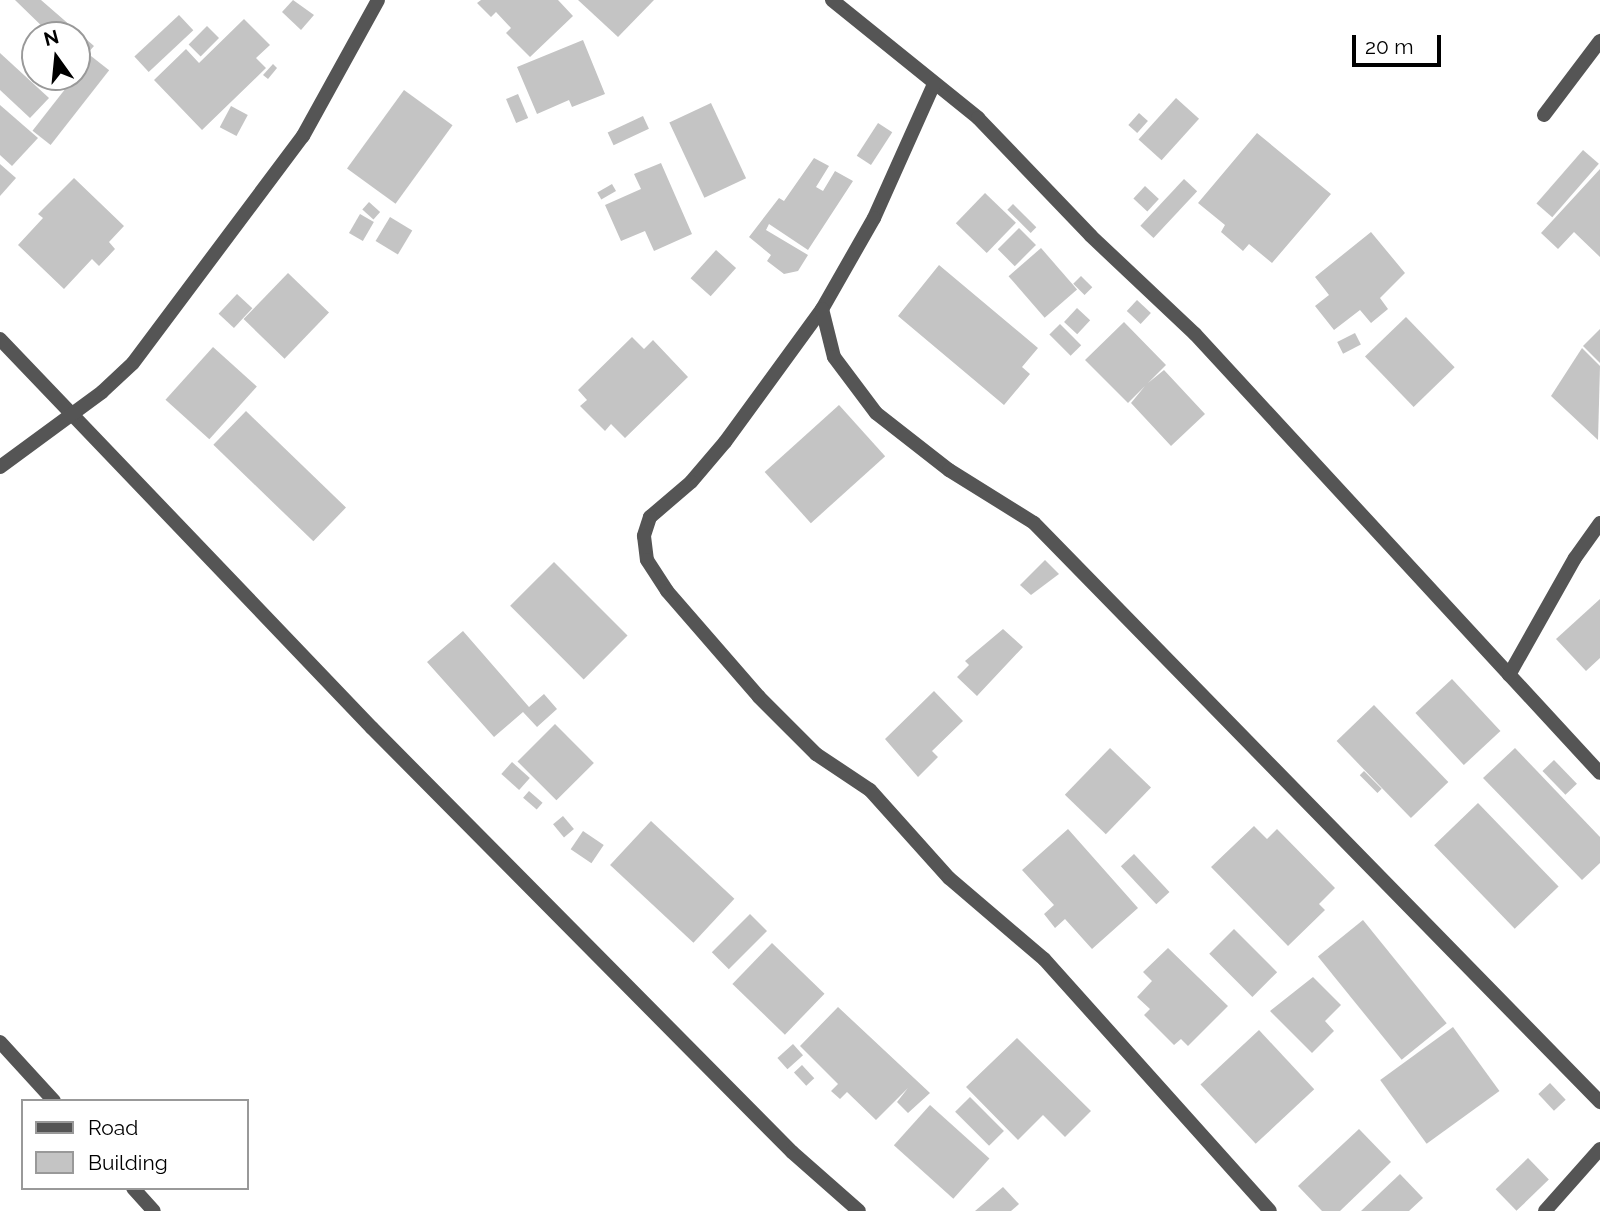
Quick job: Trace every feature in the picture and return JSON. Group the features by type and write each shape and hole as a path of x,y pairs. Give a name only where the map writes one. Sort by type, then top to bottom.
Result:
{"street":[{"path":"0,467 74,413 133,363 303,136 378,0"},
{"path":"832,0 978,118 1091,236 1195,334 1600,773"},
{"path":"1544,115 1600,41"},
{"path":"934,83 874,218 822,309 716,452 691,482 650,517 644,536 647,560 667,591 760,697 816,754 870,790 949,878 1044,959 1270,1211"},
{"path":"822,309 834,357 876,413 949,470 1034,523 1600,1102"},
{"path":"0,339 74,413 372,728 792,1152 859,1211"},
{"path":"1509,675 1575,558 1600,523"},
{"path":"0,1042 52,1099"},
{"path":"1545,1211 1600,1149"},
{"path":"135,1190 154,1211"}],"building":[{"path":"15,0 41,0 65,21 37,21"},
{"path":"293,0 314,15 301,30 282,12"},
{"path":"481,0 558,0 573,16 530,57 506,33 511,28 496,12 491,17 477,3"},
{"path":"578,0 654,0 618,37"},
{"path":"179,15 193,30 149,72 134,57"},
{"path":"244,19 270,45 256,58 266,68 202,130 154,80 186,49 199,63"},
{"path":"207,26 219,38 201,56 189,44"},
{"path":"583,40 605,94 572,107 569,100 537,114 517,67"},
{"path":"0,53 21,72 21,91 41,91 49,98 30,118 0,90"},
{"path":"91,56 109,70 51,145 33,131 64,91 91,91"},
{"path":"273,64 277,68 268,79 263,75"},
{"path":"404,90 453,125 396,204 347,168"},
{"path":"518,94 528,118 516,123 506,99"},
{"path":"1176,98 1199,119 1162,160 1139,140"},
{"path":"711,103 746,178 704,198 669,122"},
{"path":"0,105 38,138 12,166 0,155"},
{"path":"231,106 248,115 237,136 220,127"},
{"path":"1139,113 1148,121 1137,133 1128,125"},
{"path":"643,116 649,129 614,145 608,132"},
{"path":"878,123 892,132 871,165 857,156"},
{"path":"1257,133 1331,194 1272,263 1249,244 1243,251 1221,232 1225,225 1198,203"},
{"path":"1583,150 1599,164 1552,217 1536,204"},
{"path":"814,158 829,166 816,187 823,191 835,171 853,181 808,250 769,224 766,230 808,255 798,271 784,274 767,261 771,255 749,237 779,198 784,201"},
{"path":"661,163 692,234 654,251 645,231 621,241 605,205 641,189 634,174"},
{"path":"0,164 16,178 0,196"},
{"path":"1600,169 1600,257 1574,232 1558,249 1541,233"},
{"path":"74,178 124,226 109,242 115,249 99,266 92,259 64,289 18,245 43,218 38,214"},
{"path":"1184,179 1197,191 1154,238 1140,226"},
{"path":"612,184 616,191 601,199 597,192"},
{"path":"1145,186 1159,199 1147,211 1133,198"},
{"path":"985,193 1016,223 987,253 956,223"},
{"path":"369,202 380,212 373,219 362,209"},
{"path":"1013,204 1036,227 1031,233 1007,210"},
{"path":"360,214 374,222 363,241 349,233"},
{"path":"390,217 412,230 398,254 376,241"},
{"path":"1019,228 1036,245 1015,266 998,249"},
{"path":"1371,232 1405,273 1380,298 1388,309 1371,323 1360,310 1334,330 1315,306 1329,295 1315,277"},
{"path":"1041,248 1077,290 1045,318 1009,276"},
{"path":"716,250 736,268 711,296 691,278"},
{"path":"939,265 1038,348 1022,367 1030,374 1004,405 898,316"},
{"path":"288,273 329,313 285,359 244,319"},
{"path":"1081,276 1092,287 1085,295 1073,284"},
{"path":"237,294 252,308 234,328 219,314"},
{"path":"1137,300 1151,313 1141,324 1127,311"},
{"path":"1077,308 1090,320 1077,334 1064,322"},
{"path":"1406,317 1455,367 1414,407 1365,357"},
{"path":"1124,322 1166,365 1148,383 1164,370 1205,414 1171,446 1131,403 1145,386 1128,403 1085,360"},
{"path":"1060,324 1081,345 1071,356 1049,335"},
{"path":"1600,329 1600,363 1583,346"},
{"path":"1355,333 1361,345 1343,354 1337,342"},
{"path":"632,337 644,349 653,340 688,377 625,438 611,424 605,431 580,406 587,400 578,390"},
{"path":"213,347 257,386 209,439 165,400"},
{"path":"1582,348 1600,366 1598,440 1551,396"},
{"path":"839,405 885,456 811,523 765,472"},
{"path":"246,411 346,508 313,541 213,445"},
{"path":"1045,560 1059,574 1031,595 1020,585"},
{"path":"554,562 628,636 584,679 510,606"},
{"path":"1600,599 1600,658 1586,671 1556,639"},
{"path":"1003,629 1023,647 977,696 957,677 969,665 965,661"},
{"path":"463,631 529,707 544,694 557,709 537,727 523,712 494,737 427,662"},
{"path":"1452,679 1500,731 1464,765 1415,713"},
{"path":"934,691 963,721 932,751 938,757 918,777 885,739"},
{"path":"1374,705 1448,782 1411,818 1337,741"},
{"path":"555,724 594,763 556,800 518,761"},
{"path":"1110,748 1151,788 1106,834 1065,795"},
{"path":"1515,748 1600,837 1600,863 1582,880 1483,778"},
{"path":"1554,760 1577,784 1565,795 1542,771"},
{"path":"512,762 530,778 519,790 501,774"},
{"path":"1364,771 1382,789 1377,793 1360,775"},
{"path":"529,791 543,803 537,810 523,798"},
{"path":"1478,803 1559,886 1515,929 1434,845"},
{"path":"563,816 574,829 564,837 553,824"},
{"path":"651,821 734,899 693,943 610,865"},
{"path":"1254,826 1267,839 1277,829 1335,888 1319,904 1325,910 1288,946 1211,867"},
{"path":"1068,829 1138,908 1092,949 1065,919 1055,928 1044,914 1054,905 1022,870"},
{"path":"583,831 604,845 591,863 571,849"},
{"path":"1134,854 1169,892 1156,904 1121,866"},
{"path":"750,914 767,931 729,969 712,952"},
{"path":"1363,920 1447,1023 1402,1060 1318,957"},
{"path":"1234,929 1277,972 1252,997 1209,954"},
{"path":"772,943 825,994 785,1035 732,984"},
{"path":"1168,948 1228,1006 1188,1046 1181,1039 1174,1045 1144,1015 1150,1009 1137,997 1152,981 1143,972"},
{"path":"1313,977 1341,1005 1325,1021 1334,1031 1312,1053 1270,1011"},
{"path":"838,1007 930,1093 908,1113 897,1102 908,1088 876,1120 847,1092 840,1099 831,1091 838,1084 800,1046"},
{"path":"1453,1027 1499,1091 1427,1144 1380,1080"},
{"path":"1259,1030 1314,1089 1256,1144 1200,1085"},
{"path":"1017,1038 1091,1111 1065,1137 1043,1115 1018,1140 966,1087"},
{"path":"793,1044 803,1055 787,1069 777,1058"},
{"path":"802,1065 814,1078 806,1086 794,1073"},
{"path":"1550,1083 1566,1100 1554,1111 1538,1094"},
{"path":"970,1097 1004,1131 989,1146 955,1112"},
{"path":"930,1105 989,1159 953,1199 894,1145"},
{"path":"1359,1129 1391,1162 1340,1211 1322,1211 1298,1186"},
{"path":"1528,1158 1549,1180 1516,1211 1496,1189"},
{"path":"1400,1174 1423,1198 1409,1211 1361,1211"},
{"path":"1003,1187 1019,1204 1011,1211 975,1211"}]}
